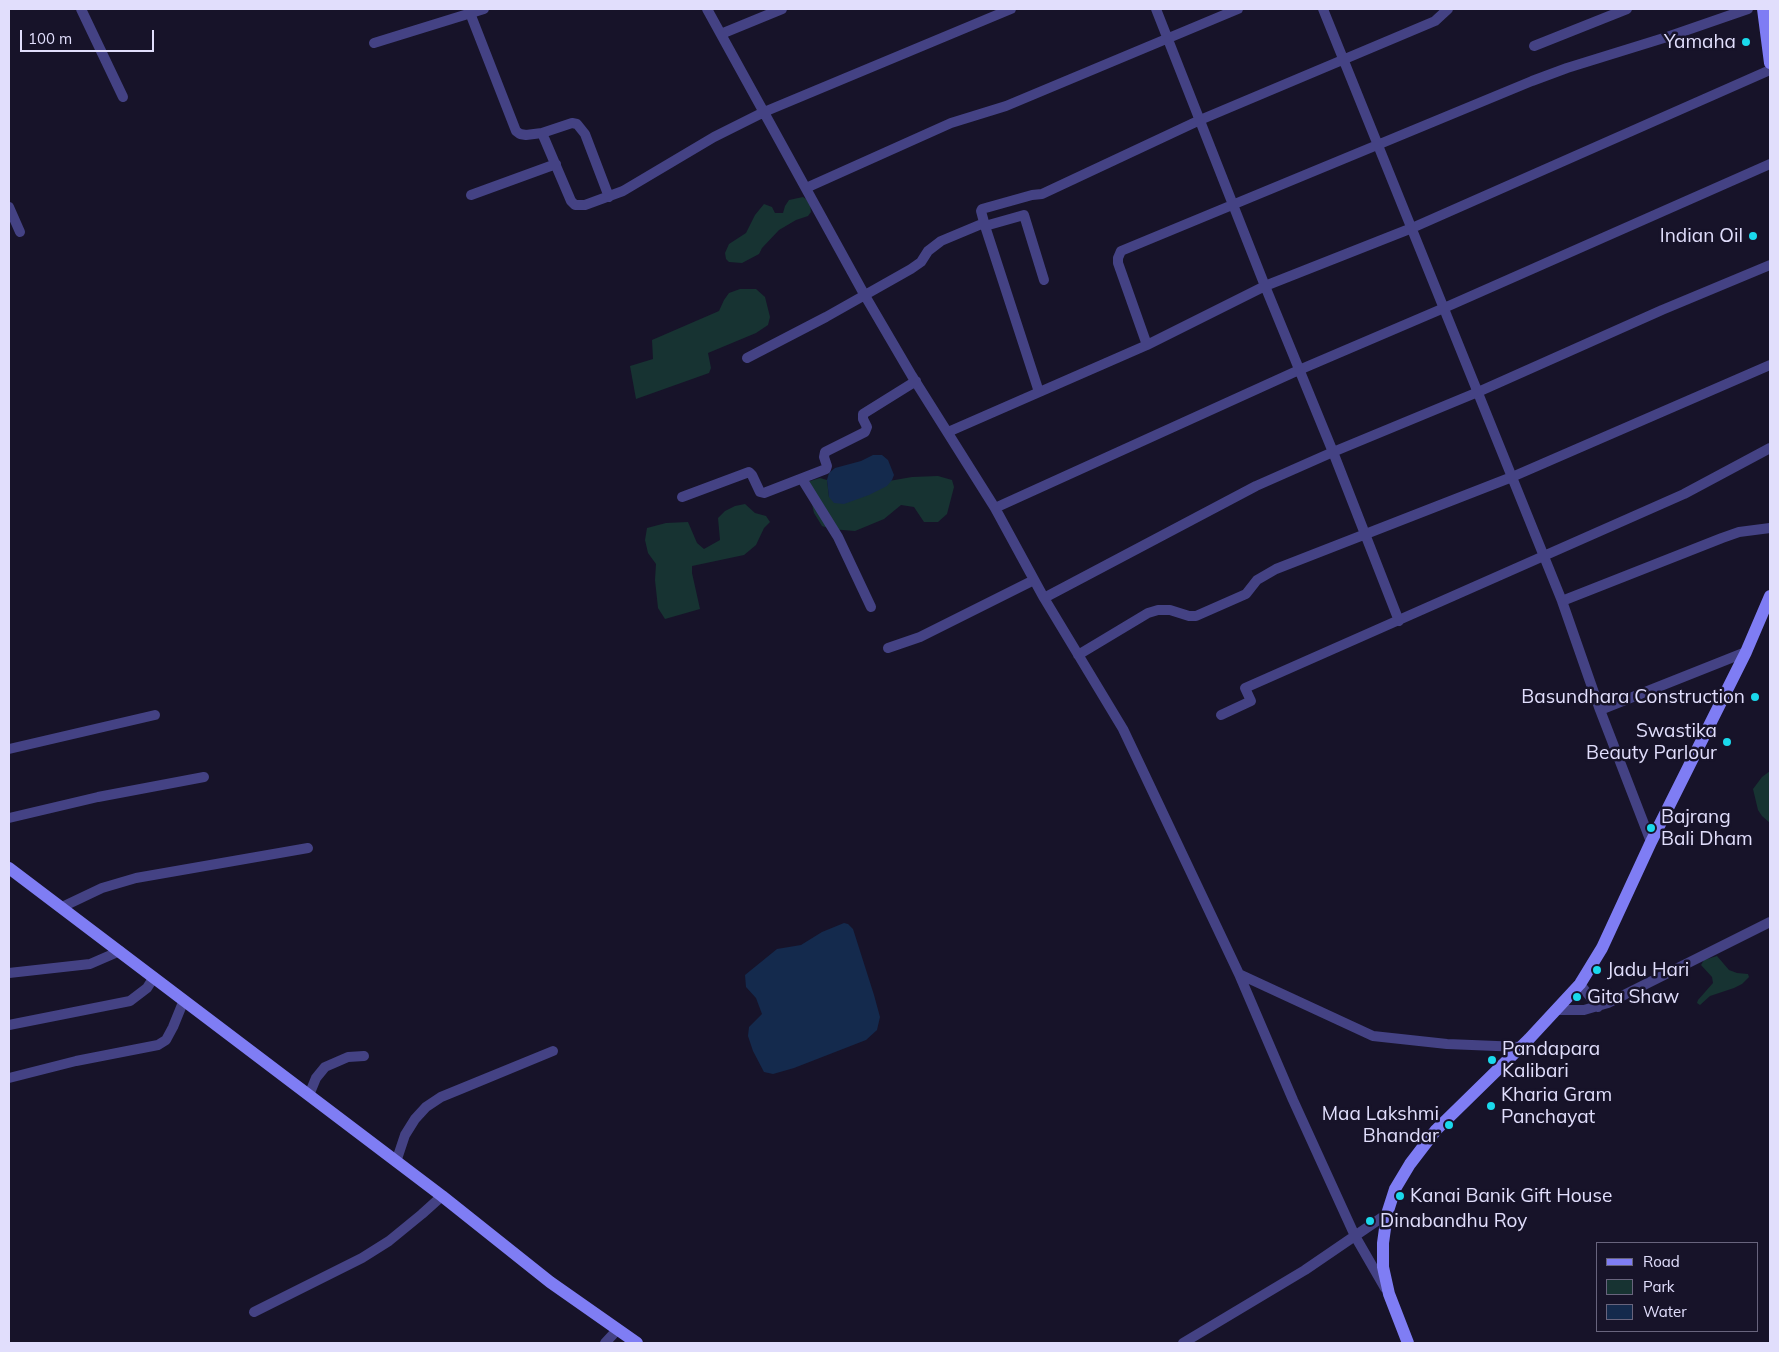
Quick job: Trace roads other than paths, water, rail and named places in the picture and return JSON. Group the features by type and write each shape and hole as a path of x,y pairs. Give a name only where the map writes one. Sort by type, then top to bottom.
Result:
{"main road":[{"path":"1763,9 1770,63"},
{"path":"1408,1343 1389,1294 1383,1266 1383,1243 1387,1214 1396,1189 1410,1164 1436,1130 1557,1010 1580,984 1602,948 1651,842 1746,652 1770,596"},
{"path":"9,868 442,1196 550,1282 637,1343"}],"street":[{"path":"80,9 123,98"},
{"path":"374,43 484,9"},
{"path":"707,9 864,294 995,508 1044,598 1122,729 1239,974 1293,1100 1356,1236 1389,1294"},
{"path":"721,34 782,9"},
{"path":"542,133 568,196 575,205 585,205 635,185 714,137 764,112 1011,9"},
{"path":"1156,9 1399,621"},
{"path":"806,188 951,123 991,112 1238,9"},
{"path":"1323,9 1562,601 1600,710 1651,842"},
{"path":"1039,392 984,225 982,209 1042,194 1200,120 1435,21 1448,9"},
{"path":"1534,46 1627,9"},
{"path":"1147,345 1118,263 1120,251 1532,81 1746,10"},
{"path":"470,14 516,131 526,135 542,133 572,123 577,124 581,128 608,197"},
{"path":"948,432 1147,345 1265,286 1412,228 1766,72"},
{"path":"472,195 556,164"},
{"path":"995,508 1299,370 1770,164"},
{"path":"9,207 20,232"},
{"path":"748,358 913,268 928,251 941,241 984,225 1024,215 1044,280"},
{"path":"1044,598 1256,486 1478,392 1662,310 1769,265"},
{"path":"1078,655 1153,612 1170,610 1189,616 1196,616 1246,594 1257,580 1271,572 1512,477 1770,365"},
{"path":"682,496 749,472 758,490 762,493 826,470 828,466 824,454 827,450 865,432 867,428 863,416 866,411 916,381"},
{"path":"1221,715 1251,701 1245,688 1684,494 1770,448"},
{"path":"802,479 838,537 871,607"},
{"path":"1562,601 1739,532 1770,528"},
{"path":"888,648 920,637 1034,580"},
{"path":"1600,710 1746,652"},
{"path":"9,749 155,715"},
{"path":"9,818 204,777"},
{"path":"62,907 102,888 136,878 308,848"},
{"path":"1557,1010 1575,1011 1598,1007 1770,922"},
{"path":"9,973 90,964 120,951"},
{"path":"1239,974 1372,1036 1447,1044 1521,1046"},
{"path":"9,1025 130,1001 147,988 154,977"},
{"path":"1580,984 1598,1007"},
{"path":"9,1078 76,1061 158,1045 166,1040 170,1034 184,1000"},
{"path":"396,1162 405,1135 415,1118 426,1107 442,1097 549,1053"},
{"path":"309,1096 316,1078 325,1067 348,1057 364,1056"},
{"path":"254,1312 362,1258 388,1241 442,1196"},
{"path":"1183,1343 1306,1270 1387,1214"},
{"path":"605,1343 618,1329"}],"water":[{"path":"873,455 882,455 888,460 894,475 892,480 887,486 869,495 844,504 834,503 829,497 827,480 829,473 835,468 861,461"},
{"path":"844,923 853,929 874,995 880,1017 877,1030 866,1040 794,1068 773,1074 764,1072 753,1051 748,1036 749,1027 762,1014 756,998 746,987 745,975 777,949 801,945 822,932"}],"place":[{"name":"Yamaha","path":"1746,42"},
{"name":"Indian Oil","path":"1753,236"},
{"name":"Basundhara Construction","path":"1755,697"},
{"name":"Swastika Beauty Parlour","path":"1727,742"},
{"name":"Bajrang Bali Dham","path":"1651,828"},
{"name":"Jadu Hari","path":"1597,970"},
{"name":"Gita Shaw","path":"1577,997"},
{"name":"Pandapara Kalibari","path":"1492,1060"},
{"name":"Kharia Gram Panchayat","path":"1491,1106"},
{"name":"Maa Lakshmi Bhandar","path":"1449,1125"},
{"name":"Kanai Banik Gift House","path":"1400,1196"},
{"name":"Dinabandhu Roy","path":"1370,1221"}]}
